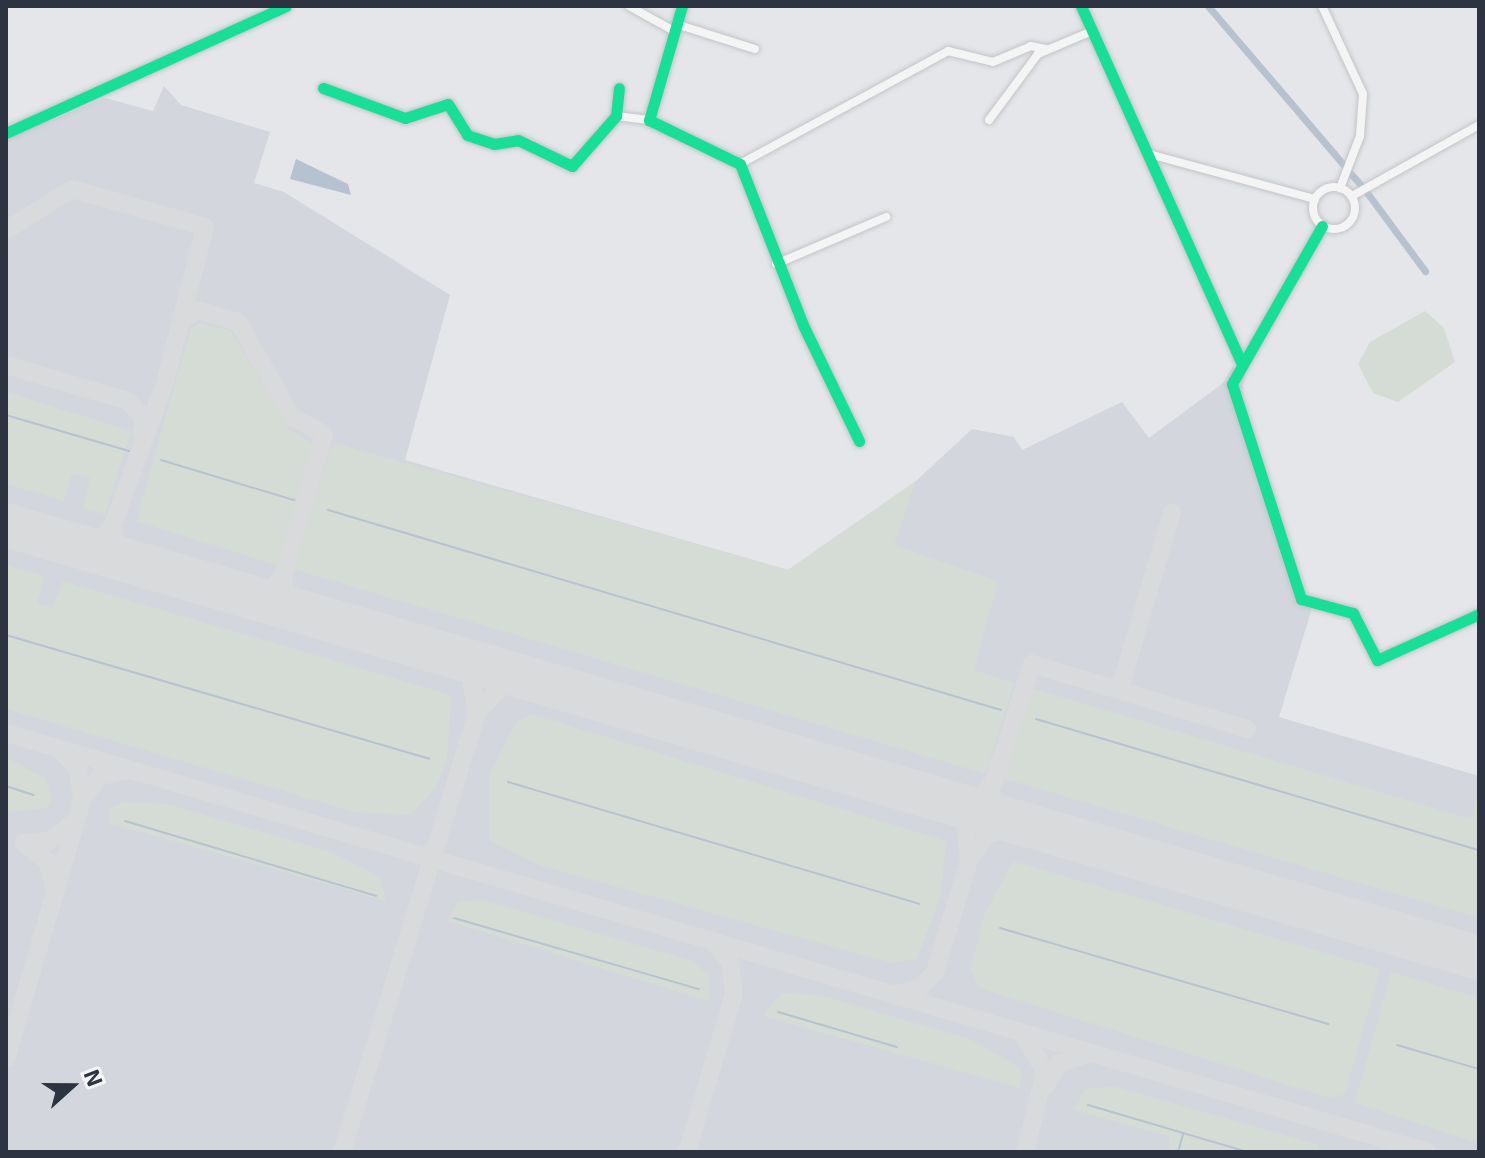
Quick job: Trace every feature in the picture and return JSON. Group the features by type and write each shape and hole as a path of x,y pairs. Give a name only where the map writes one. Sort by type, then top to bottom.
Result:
{"street":[{"path":"6,133 286,6"},
{"path":"629,6 675,27 755,49"},
{"path":"649,120 682,6"},
{"path":"1081,6 1241,362"},
{"path":"1149,154 1315,199 1340,188 1360,136 1363,94 1322,6"},
{"path":"989,120 1046,49 1092,31"},
{"path":"740,164 948,51 993,62 1031,46 1046,49"},
{"path":"323,88 405,118 448,104 467,135 494,144 518,140 563,165 595,144 616,116 619,88"},
{"path":"616,116 649,120 740,164 776,264 859,441"},
{"path":"1352,196 1479,125"},
{"path":"1340,188 1352,196"},
{"path":"1322,226 1349,224 1352,196"},
{"path":"1315,199 1322,226 1241,362 1232,384 1301,599 1353,613 1377,660 1479,614"},
{"path":"776,264 886,217"}],"shaded area":[{"path":"164,86 181,105 270,132 254,183 284,192 450,295 405,460 788,570 916,481 972,429 1014,437 1022,450 1122,402 1149,438 1223,383 1233,367 1245,374 1242,394 1303,593 1315,598 1279,717 1479,776 1479,1152 6,1152 6,139 105,98 153,111"},
{"path":"1425,311 1444,328 1455,362 1398,402 1373,393 1358,364 1370,342"},
{"path":"201,323 231,331 289,429 314,445 277,565 136,521 191,328"},
{"path":"6,392 131,431 105,514 83,508 90,478 72,473 64,501 6,484"},
{"path":"338,444 788,570 916,481 894,545 998,581 974,670 1014,683 986,774 293,569 330,449"},
{"path":"6,565 44,576 37,603 53,608 63,581 451,695 447,758 436,787 411,815 355,812 6,709"},
{"path":"1028,687 1470,819 1479,791 1479,918 1002,778"},
{"path":"531,714 946,841 941,895 917,959 892,963 539,865 489,840 489,776 516,722"},
{"path":"6,757 46,779 52,800 46,808 6,812"},
{"path":"123,802 167,804 330,852 380,877 386,901 109,823 109,809"},
{"path":"1013,861 1380,969 1345,1094 1330,1098 979,988 971,970 984,915"},
{"path":"483,900 689,960 710,975 709,1001 448,921 458,902"},
{"path":"1391,972 1479,998 1479,1143 1355,1103"},
{"path":"781,993 819,995 967,1038 1021,1068 1020,1088 763,1016"},
{"path":"1112,1086 1316,1144 1322,1152 1169,1152 1169,1136 1074,1110 1086,1089"}],"water":[{"path":"296,159 348,184 351,195 290,179"}],"waterway":[{"path":"1208,6 1343,164"},
{"path":"1351,174 1361,185"},
{"path":"1368,194 1425,271"},
{"path":"6,415 129,451"},
{"path":"161,460 300,502"},
{"path":"328,510 1001,710"},
{"path":"6,635 429,759"},
{"path":"1036,719 1479,850"},
{"path":"508,782 919,904"},
{"path":"6,786 34,795"},
{"path":"125,821 376,896"},
{"path":"454,918 699,989"},
{"path":"1000,928 1328,1024"},
{"path":"778,1012 897,1047"},
{"path":"1397,1045 1479,1069"},
{"path":"1088,1105 1248,1152"},
{"path":"1178,1152 1183,1134"}],"taxiway":[{"path":"6,230 72,189 205,227 165,383 112,527 96,543 77,546"},
{"path":"181,321 197,310 238,322 292,417 324,434 283,576 269,592 247,595"},
{"path":"6,365 128,401 143,417 142,432"},
{"path":"1120,688 1172,513"},
{"path":"112,527 118,551 134,562"},
{"path":"283,576 286,598 302,611"},
{"path":"342,1152 477,714 470,674 444,653"},
{"path":"1011,821 996,809 991,790 1032,664 1247,729"},
{"path":"478,712 502,685 542,682"},
{"path":"6,733 1428,1152"},
{"path":"6,1059 82,800 78,769 61,751"},
{"path":"82,800 101,776 126,770"},
{"path":"959,805 979,800 992,783"},
{"path":"896,994 920,988 935,972 969,861 965,822 940,800"},
{"path":"54,888 48,862 24,843 49,841 73,823"},
{"path":"970,858 988,834 1028,825"},
{"path":"687,1152 734,993 730,962 714,943"},
{"path":"1024,1035 1045,1072 1025,1152"},
{"path":"1045,1086 1059,1063 1088,1054"}],"runway":[{"path":"6,525 1479,958"}],"traffic: fast":[{"path":"6,133 286,6"},
{"path":"682,6 649,120 740,164 803,325 859,441"},
{"path":"1081,6 1241,362"},
{"path":"323,88 405,118 448,104 467,135 494,144 518,140 572,166 616,116 619,88"},
{"path":"1322,226 1232,384 1301,599 1353,613 1377,660 1479,614"}]}
